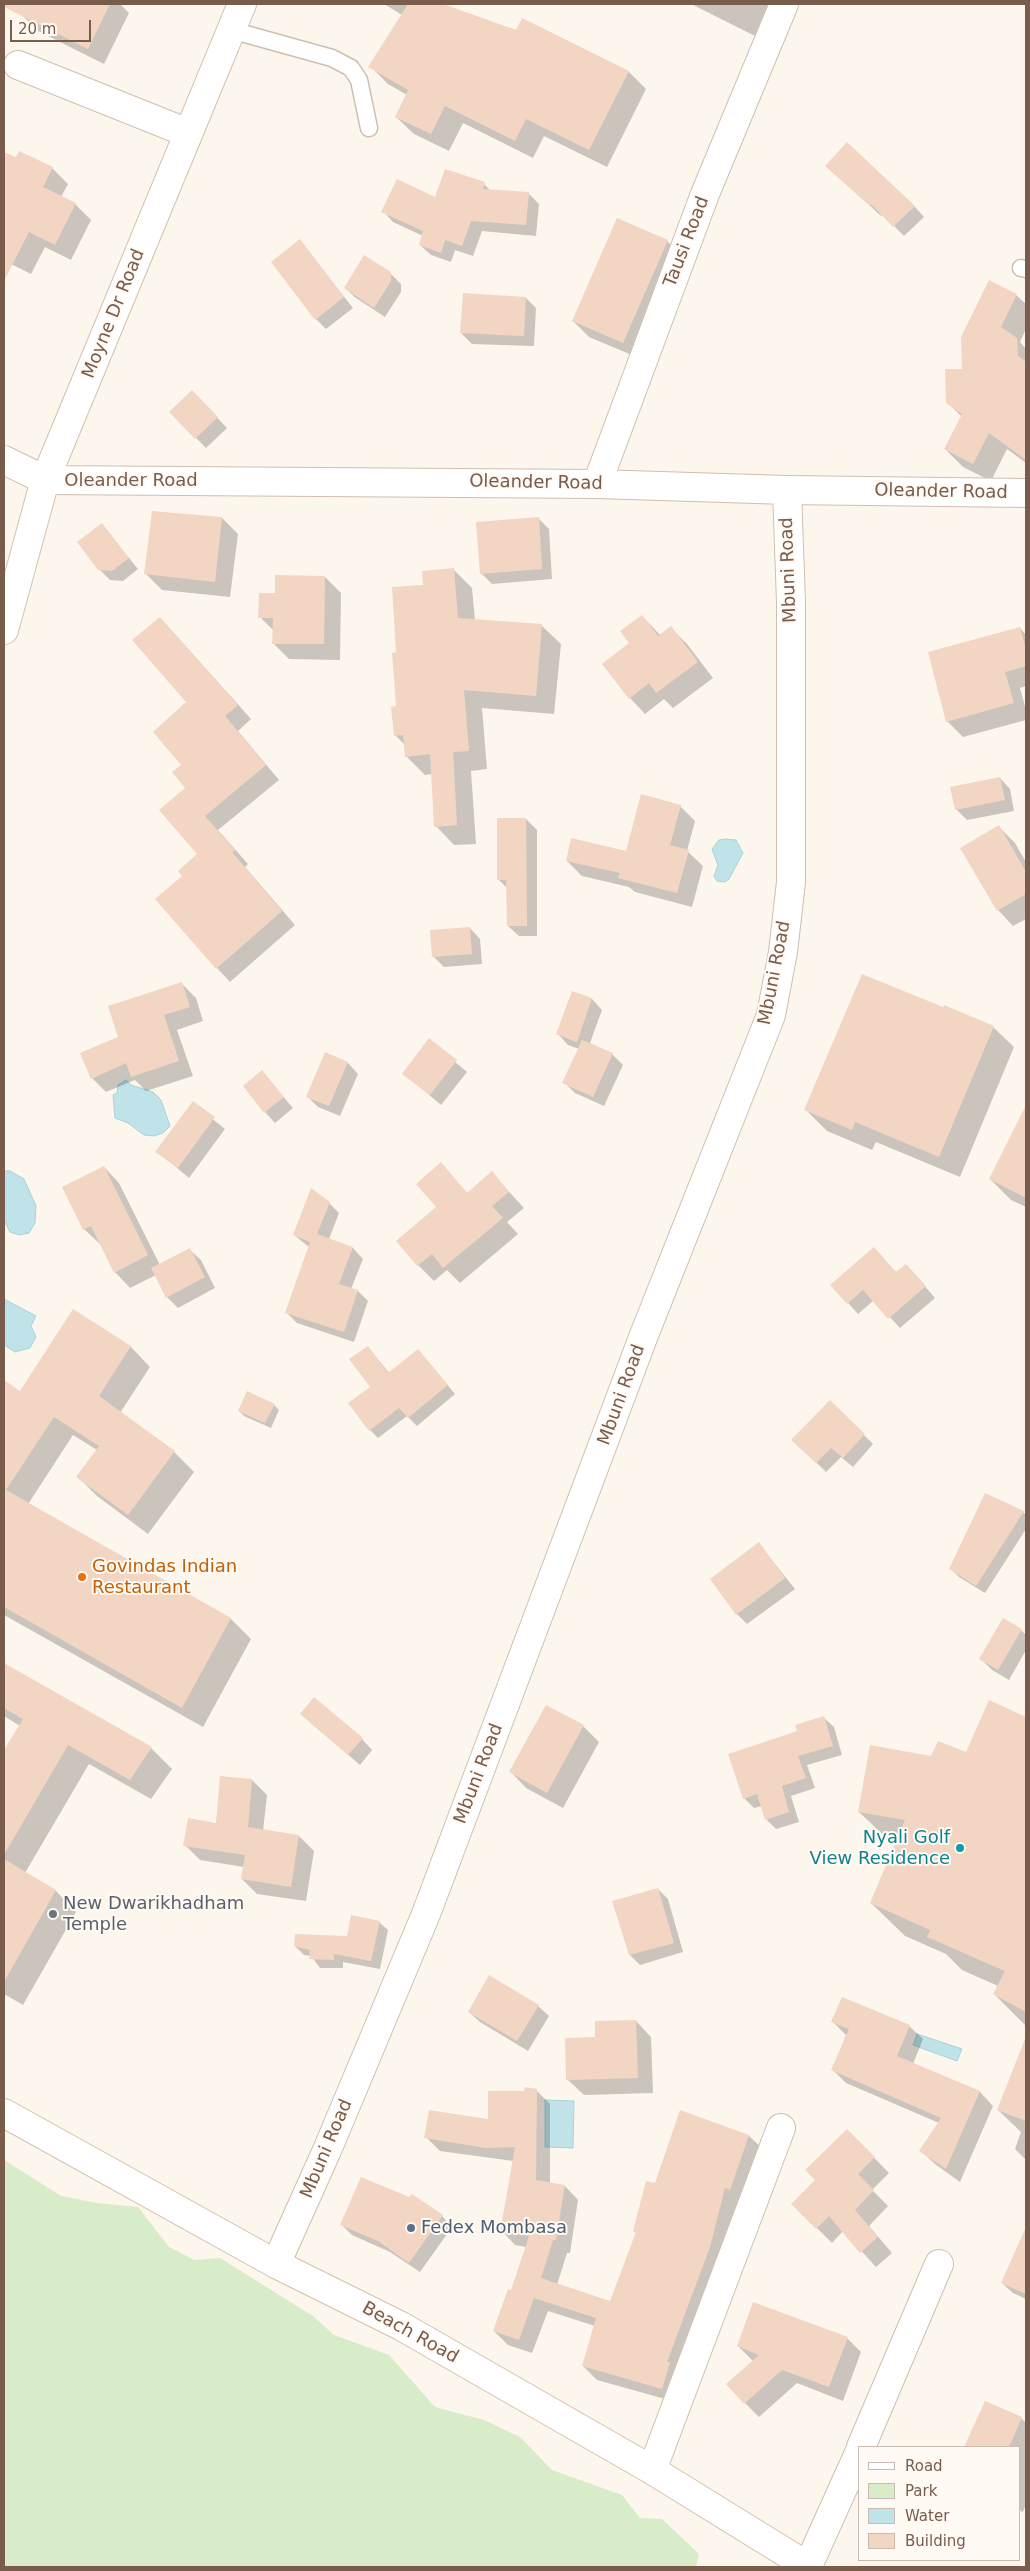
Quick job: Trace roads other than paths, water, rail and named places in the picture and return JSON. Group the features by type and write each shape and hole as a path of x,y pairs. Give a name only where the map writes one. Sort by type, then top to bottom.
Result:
{"street":[{"name":"Moyne Dr Road","path":"4,630 45,480 242,4"},
{"name":"Tausi Road","path":"597,484 705,194 784,4"},
{"path":"18,65 188,133"},
{"path":"4,460 45,480"},
{"name":"Oleander Road","path":"45,480 597,484 787,490 1026,493"},
{"name":"Mbuni Road","path":"276,2264 328,2148 426,1914 644,1335 771,1015 783,952 791,882 791,603 787,490"},
{"name":"Beach Road","path":"4,2113 276,2264 401,2326 652,2470 809,2567"},
{"path":"652,2470 781,2128"},
{"path":"861,2446 939,2264"},
{"path":"809,2567 858,2455"}],"lane":[{"path":"231,30 332,58 351,68 359,80 369,128"}],"water":[{"path":"719,840 736,840 743,853 729,879 725,882 717,881 714,876 718,865 712,849"},
{"path":"126,1080 131,1085 153,1092 161,1100 170,1126 163,1133 154,1136 144,1135 128,1123 115,1118 113,1095 117,1093 118,1085"},
{"path":"4,1171 10,1171 24,1179 36,1206 35,1223 29,1233 19,1235 10,1232 4,1220"},
{"path":"4,1299 36,1316 31,1326 36,1337 30,1348 15,1352 4,1345"},
{"path":"917,2034 962,2049 957,2061 913,2045"},
{"path":"545,2100 574,2101 573,2148 545,2147"}],"place":[{"name":"Govindas Indian Restaurant","path":"82,1577"},
{"name":"Nyali Golf View Residence","path":"960,1848"},
{"name":"New Dwarikhadham Temple","path":"53,1914"},
{"name":"Fedex Mombasa","path":"411,2228"}]}
